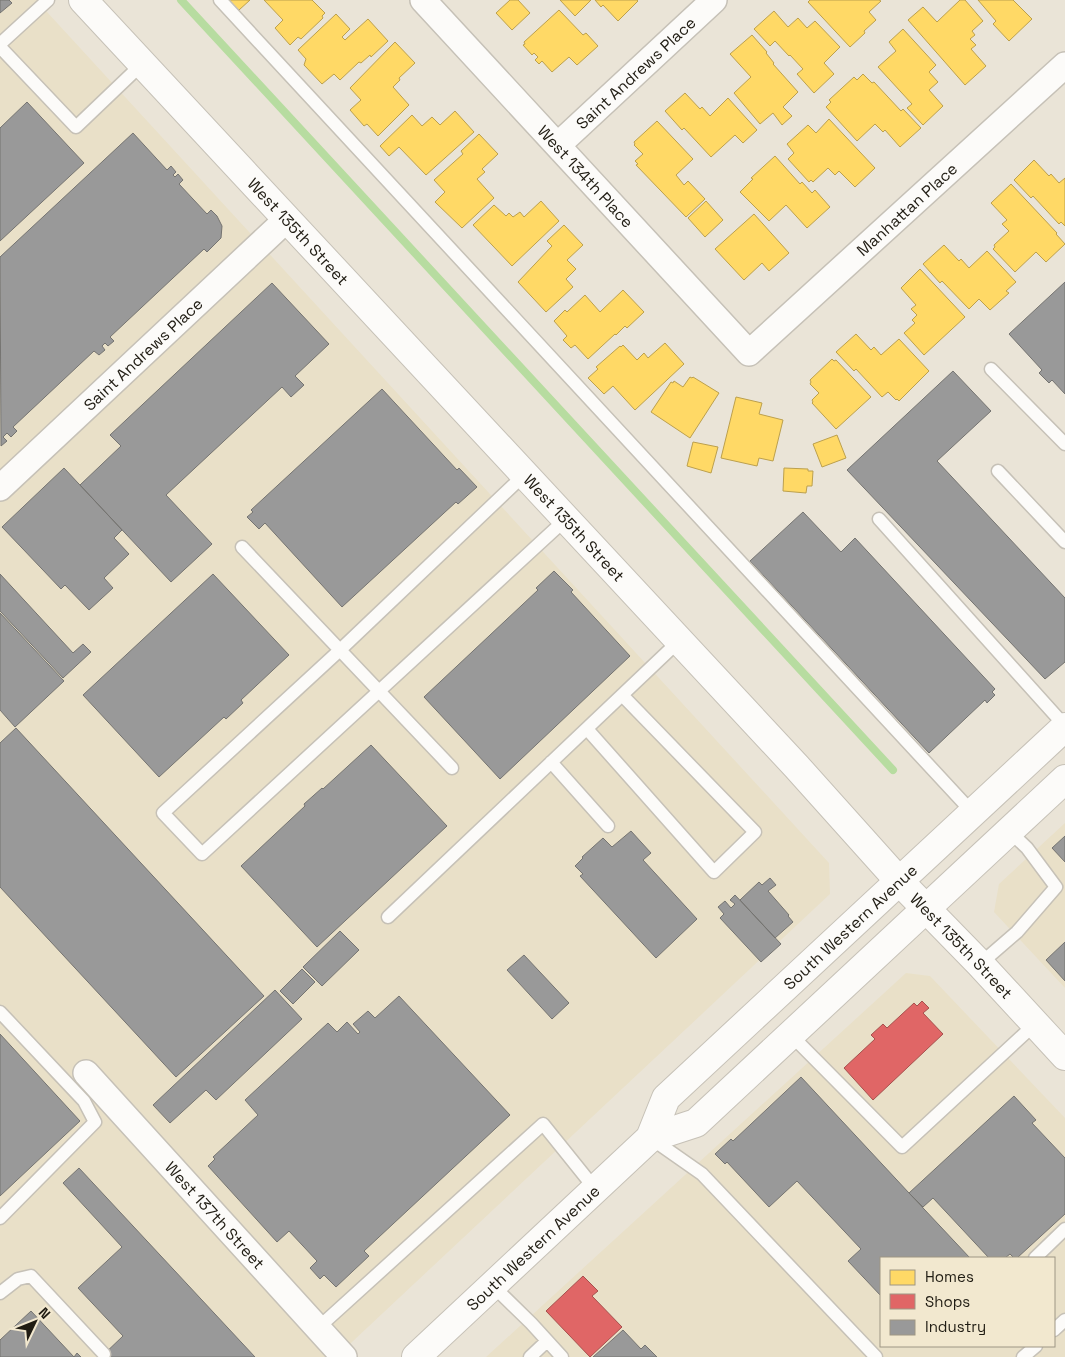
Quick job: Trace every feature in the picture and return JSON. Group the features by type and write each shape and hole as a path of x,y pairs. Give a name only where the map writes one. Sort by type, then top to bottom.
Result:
{"main road":[{"name":"West 135th Street","path":"83,0 566,519 926,910 980,964 1065,1056"},
{"name":"South Western Avenue","path":"416,1357 650,1138 666,1098 1065,727"},
{"name":"South Western Avenue","path":"650,1138 696,1123 1065,779"}],"street":[{"name":"West 134th Place","path":"424,0 749,353"},
{"name":"Saint Andrews Place","path":"558,146 714,0"},
{"name":"Manhattan Place","path":"749,353 1065,65"},
{"name":"Saint Andrews Place","path":"0,488 287,219"},
{"name":"West 137th Street","path":"86,1073 344,1357"}],"lane":[{"path":"48,0 0,46 76,128 142,64"},
{"path":"220,0 973,813"},
{"path":"992,369 1065,444"},
{"path":"998,471 1065,542"},
{"path":"524,475 340,650 163,813 202,854 566,519"},
{"path":"879,519 1065,727"},
{"path":"242,547 452,768"},
{"path":"388,917 679,641"},
{"path":"587,729 714,872 754,832 622,695"},
{"path":"551,762 608,826"},
{"path":"980,964 1017,932 1056,887 1027,848 1009,831"},
{"path":"0,1012 84,1101 95,1122 0,1218"},
{"path":"790,1034 902,1148 1035,1024"},
{"path":"318,1328 543,1124 596,1190"},
{"path":"650,1138 702,1174 876,1357"},
{"path":"1036,1257 1065,1228"},
{"path":"0,1293 18,1279 31,1276 104,1354"},
{"path":"492,1285 562,1357"},
{"path":"1055,1329 1065,1320"},
{"path":"530,1357 547,1341"},
{"path":"1023,1357 1035,1347"}],"shaded area":[{"path":"0,0 36,0 829,863 830,894 336,1357 0,1357"},
{"path":"1065,823 1065,988 994,912 999,884"},
{"path":"906,973 930,976 1065,1118 1065,1357 486,1357"}],"building: Homes":[{"path":"229,0 250,0 239,10"},
{"path":"264,0 312,0 325,13 322,16 323,18 301,39 298,37 290,45 275,28 283,20"},
{"path":"510,0 518,0 530,13 512,30 496,13"},
{"path":"560,0 591,0 575,16"},
{"path":"595,0 638,1 618,21 603,5 601,7"},
{"path":"810,0 881,1 869,12 876,20 850,47 808,2"},
{"path":"960,0 965,0 983,21 972,31 975,35 970,39 976,45 971,49 986,66 965,85 908,20 923,7 937,22"},
{"path":"978,0 1013,0 1032,19 1009,41 993,24 996,21"},
{"path":"559,10 583,35 586,33 598,46 577,65 569,57 552,72 542,61 539,64 535,60 538,57 534,53 532,55 523,45"},
{"path":"774,11 788,27 798,18 807,28 815,21 840,47 824,63 834,74 814,93 797,74 803,69 790,55 775,41 770,46 754,29"},
{"path":"336,14 350,29 342,37 345,40 368,19 388,41 371,57 370,55 361,63 359,62 340,80 334,74 322,84 304,65 306,59 298,50"},
{"path":"903,29 936,65 929,72 938,82 929,90 943,106 923,125 907,108 912,104 878,67 896,51 889,42"},
{"path":"752,35 767,52 773,64 798,92 783,107 792,116 782,125 773,113 760,124 734,93 751,77 730,54"},
{"path":"395,42 415,63 399,78 400,80 393,87 409,105 378,136 367,124 364,126 350,110 361,100 350,88"},
{"path":"863,74 872,83 874,82 901,111 903,109 921,128 900,147 885,130 883,132 875,124 857,141 826,107 831,102 829,100 854,77 857,80"},
{"path":"685,93 700,109 702,107 710,116 728,98 757,130 743,143 735,135 711,157 665,111"},
{"path":"455,111 474,132 426,175 399,147 389,156 380,146 412,115 422,126 432,117 440,125"},
{"path":"829,119 875,168 855,187 839,171 835,175 828,168 813,182 811,180 809,182 788,159 794,153 787,144 808,125 816,133"},
{"path":"657,121 693,159 676,175 684,185 688,181 705,199 686,217 636,165 638,164 635,161 643,154 634,145 634,142"},
{"path":"479,134 498,154 482,169 485,172 477,179 494,198 462,228 435,202 445,192 434,180 463,154 461,151"},
{"path":"775,156 800,184 802,182 812,193 815,190 830,207 807,228 786,205 769,221 740,192 753,179 751,178"},
{"path":"1034,160 1049,176 1051,174 1059,183 1065,178 1065,226 1061,222 1059,224 1033,196 1031,198 1014,180"},
{"path":"1011,184 1065,244 1046,262 1036,252 1015,272 993,249 994,245 1009,231 1002,224 1007,220 991,203"},
{"path":"541,201 559,221 512,266 473,225 494,205 506,216 509,213 513,217 520,212 524,217"},
{"path":"706,201 723,220 705,237 688,218"},
{"path":"754,214 789,253 769,271 762,263 744,280 715,249"},
{"path":"564,225 583,245 567,260 576,269 566,279 573,287 546,312 518,282 552,246 547,241"},
{"path":"944,245 959,261 961,259 969,268 987,251 1016,282 1006,291 1009,293 990,310 979,299 969,309 942,281 940,283 923,264"},
{"path":"920,269 965,317 924,355 904,333 915,323 912,320 917,315 911,309 916,305 901,288"},
{"path":"623,290 644,312 627,328 625,326 588,359 575,345 571,348 563,340 567,336 554,321 565,310 567,312 585,295 600,312"},
{"path":"856,334 871,350 874,347 881,355 899,339 929,371 899,401 888,392 882,397 856,369 854,371 836,352"},
{"path":"665,343 684,364 635,410 613,386 604,394 588,378 598,369 596,367 620,346 623,345 637,360 644,353 648,358"},
{"path":"832,359 836,360 871,397 836,429 812,403 812,400 819,393 810,384 810,380"},
{"path":"690,377 719,393 690,438 651,412 671,382 673,383 674,381 683,387"},
{"path":"736,397 762,403 759,414 783,420 773,461 759,458 757,466 721,458"},
{"path":"837,435 846,458 822,467 813,444"},
{"path":"693,442 718,447 711,473 687,466"},
{"path":"784,468 813,471 812,486 807,486 806,493 783,491"}],"building: Shops":[{"path":"922,1001 929,1008 923,1013 943,1034 873,1100 844,1068 875,1039 871,1035 883,1024 887,1028 914,1003 917,1006"},
{"path":"583,1276 598,1291 592,1296 622,1327 590,1357 546,1311"}],"building: Industry":[{"path":"0,0 9,0 12,3 0,13"},
{"path":"27,102 84,163 0,241 0,128"},
{"path":"133,133 167,170 171,166 176,172 173,175 175,177 178,174 183,180 179,184 207,214 211,210 217,216 222,226 221,238 207,252 204,249 110,337 114,341 108,346 105,343 102,346 105,350 99,355 94,351 13,427 17,431 11,437 7,433 3,437 7,441 1,446 0,257"},
{"path":"1065,282 1065,394 1052,380 1049,383 1039,373 1042,370 1009,334"},
{"path":"272,283 329,344 295,376 304,385 291,397 282,387 166,495 212,544 171,582 80,485 121,446 110,435"},
{"path":"953,371 991,411 937,461 1065,598 1065,662 1045,679 847,470"},
{"path":"382,389 457,470 459,468 477,487 458,504 456,502 342,607 265,523 259,529 247,517 253,512 251,510"},
{"path":"64,468 122,530 114,538 129,554 104,578 113,588 89,610 65,585 61,589 2,527"},
{"path":"803,512 841,552 855,538 995,689 992,692 995,695 987,703 985,700 929,753 750,561"},
{"path":"554,571 630,656 500,779 424,697 538,590 536,588"},
{"path":"0,574 73,653 83,644 91,652 63,678 0,611"},
{"path":"213,574 289,655 241,700 243,703 226,719 224,717 159,777 83,695"},
{"path":"0,613 64,681 15,727 0,710"},
{"path":"16,728 264,996 176,1077 0,887 0,743"},
{"path":"371,745 447,826 317,947 241,866 305,806 304,804"},
{"path":"631,831 651,853 643,860 697,919 656,958 580,876 583,874 575,866 603,838 612,847"},
{"path":"1065,836 1065,862 1052,848"},
{"path":"770,878 776,885 768,891 793,922 775,938 740,900 759,882 762,885"},
{"path":"735,895 781,944 761,962 720,918 724,914 718,907 725,901 731,908 735,904 730,900"},
{"path":"340,931 359,950 322,986 303,967"},
{"path":"1065,942 1065,981 1046,960"},
{"path":"524,955 569,1003 552,1019 507,970"},
{"path":"302,969 315,982 293,1004 280,991"},
{"path":"275,990 302,1019 216,1100 206,1090 170,1123 153,1105"},
{"path":"399,996 510,1115 364,1251 369,1256 336,1287 324,1275 320,1279 310,1268 317,1261 289,1231 277,1242 208,1166 215,1159 213,1157 258,1115 245,1100 328,1023 337,1032 347,1022 358,1034 360,1032 353,1024 368,1011 375,1018"},
{"path":"0,1034 80,1121 0,1196"},
{"path":"801,1077 969,1257 880,1257 880,1295 848,1261 861,1249 797,1181 769,1207 727,1162 725,1164 715,1154 731,1139 733,1141"},
{"path":"1014,1096 1036,1120 1032,1123 1065,1158 1065,1214 1018,1257 1013,1257 1010,1254 1006,1257 988,1257 933,1198 923,1207 909,1193"},
{"path":"79,1168 255,1357 101,1357 123,1336 78,1288 122,1247 63,1183"},
{"path":"31,1311 74,1357 0,1357 0,1340"},
{"path":"623,1330 641,1349 645,1345 657,1357 593,1357"}],"waterway":[{"path":"181,0 893,770"}]}
